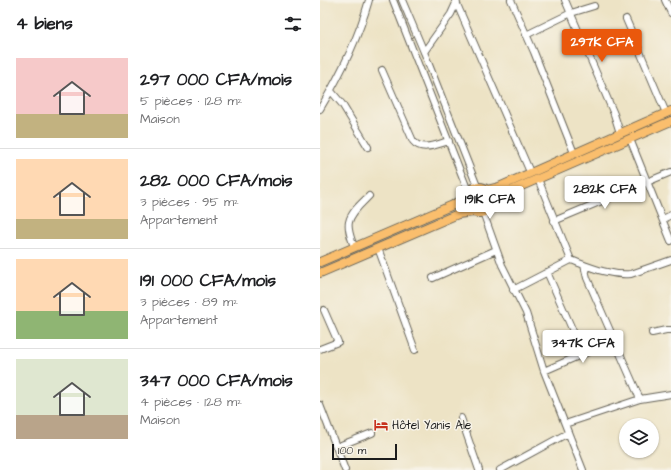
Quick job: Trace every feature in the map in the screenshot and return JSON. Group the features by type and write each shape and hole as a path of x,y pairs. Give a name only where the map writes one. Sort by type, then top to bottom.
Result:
{"main road":[{"path":"487,190 499,187 530,172 669,112"},
{"path":"320,273 458,214 483,212 489,208 492,202 503,194 671,121"},
{"path":"320,262 453,205 477,186 487,190 491,195 492,202"},
{"path":"467,194 467,206 473,212"}],"street":[{"path":"320,109 351,52 369,0"},
{"path":"393,0 449,141 467,194"},
{"path":"402,0 477,186"},
{"path":"511,0 574,153"},
{"path":"565,0 614,114 620,133"},
{"path":"665,0 671,13"},
{"path":"424,52 451,14 457,1"},
{"path":"457,1 530,172"},
{"path":"526,35 570,13 594,6"},
{"path":"626,19 669,112"},
{"path":"382,70 415,144 426,147 449,141"},
{"path":"331,91 342,104 368,147"},
{"path":"630,139 671,241"},
{"path":"554,221 671,172"},
{"path":"538,179 571,260 607,272 624,274 631,274 671,260"},
{"path":"354,247 349,228 349,221 355,211 368,196"},
{"path":"483,212 496,250 513,290 526,313 544,371 583,470"},
{"path":"663,219 671,215"},
{"path":"378,248 414,350"},
{"path":"433,278 496,250"},
{"path":"513,290 571,260"},
{"path":"584,265 587,278 640,400"},
{"path":"548,272 582,354"},
{"path":"320,349 338,342 324,310"},
{"path":"652,333 671,330"},
{"path":"544,371 615,340"},
{"path":"565,424 640,400 671,394"},
{"path":"320,408 345,470"},
{"path":"461,418 479,470"},
{"path":"336,446 372,433"},
{"path":"500,470 568,433"}],"place":[{"name":"Hôtel Yanis Ale","path":"381,425"}]}
